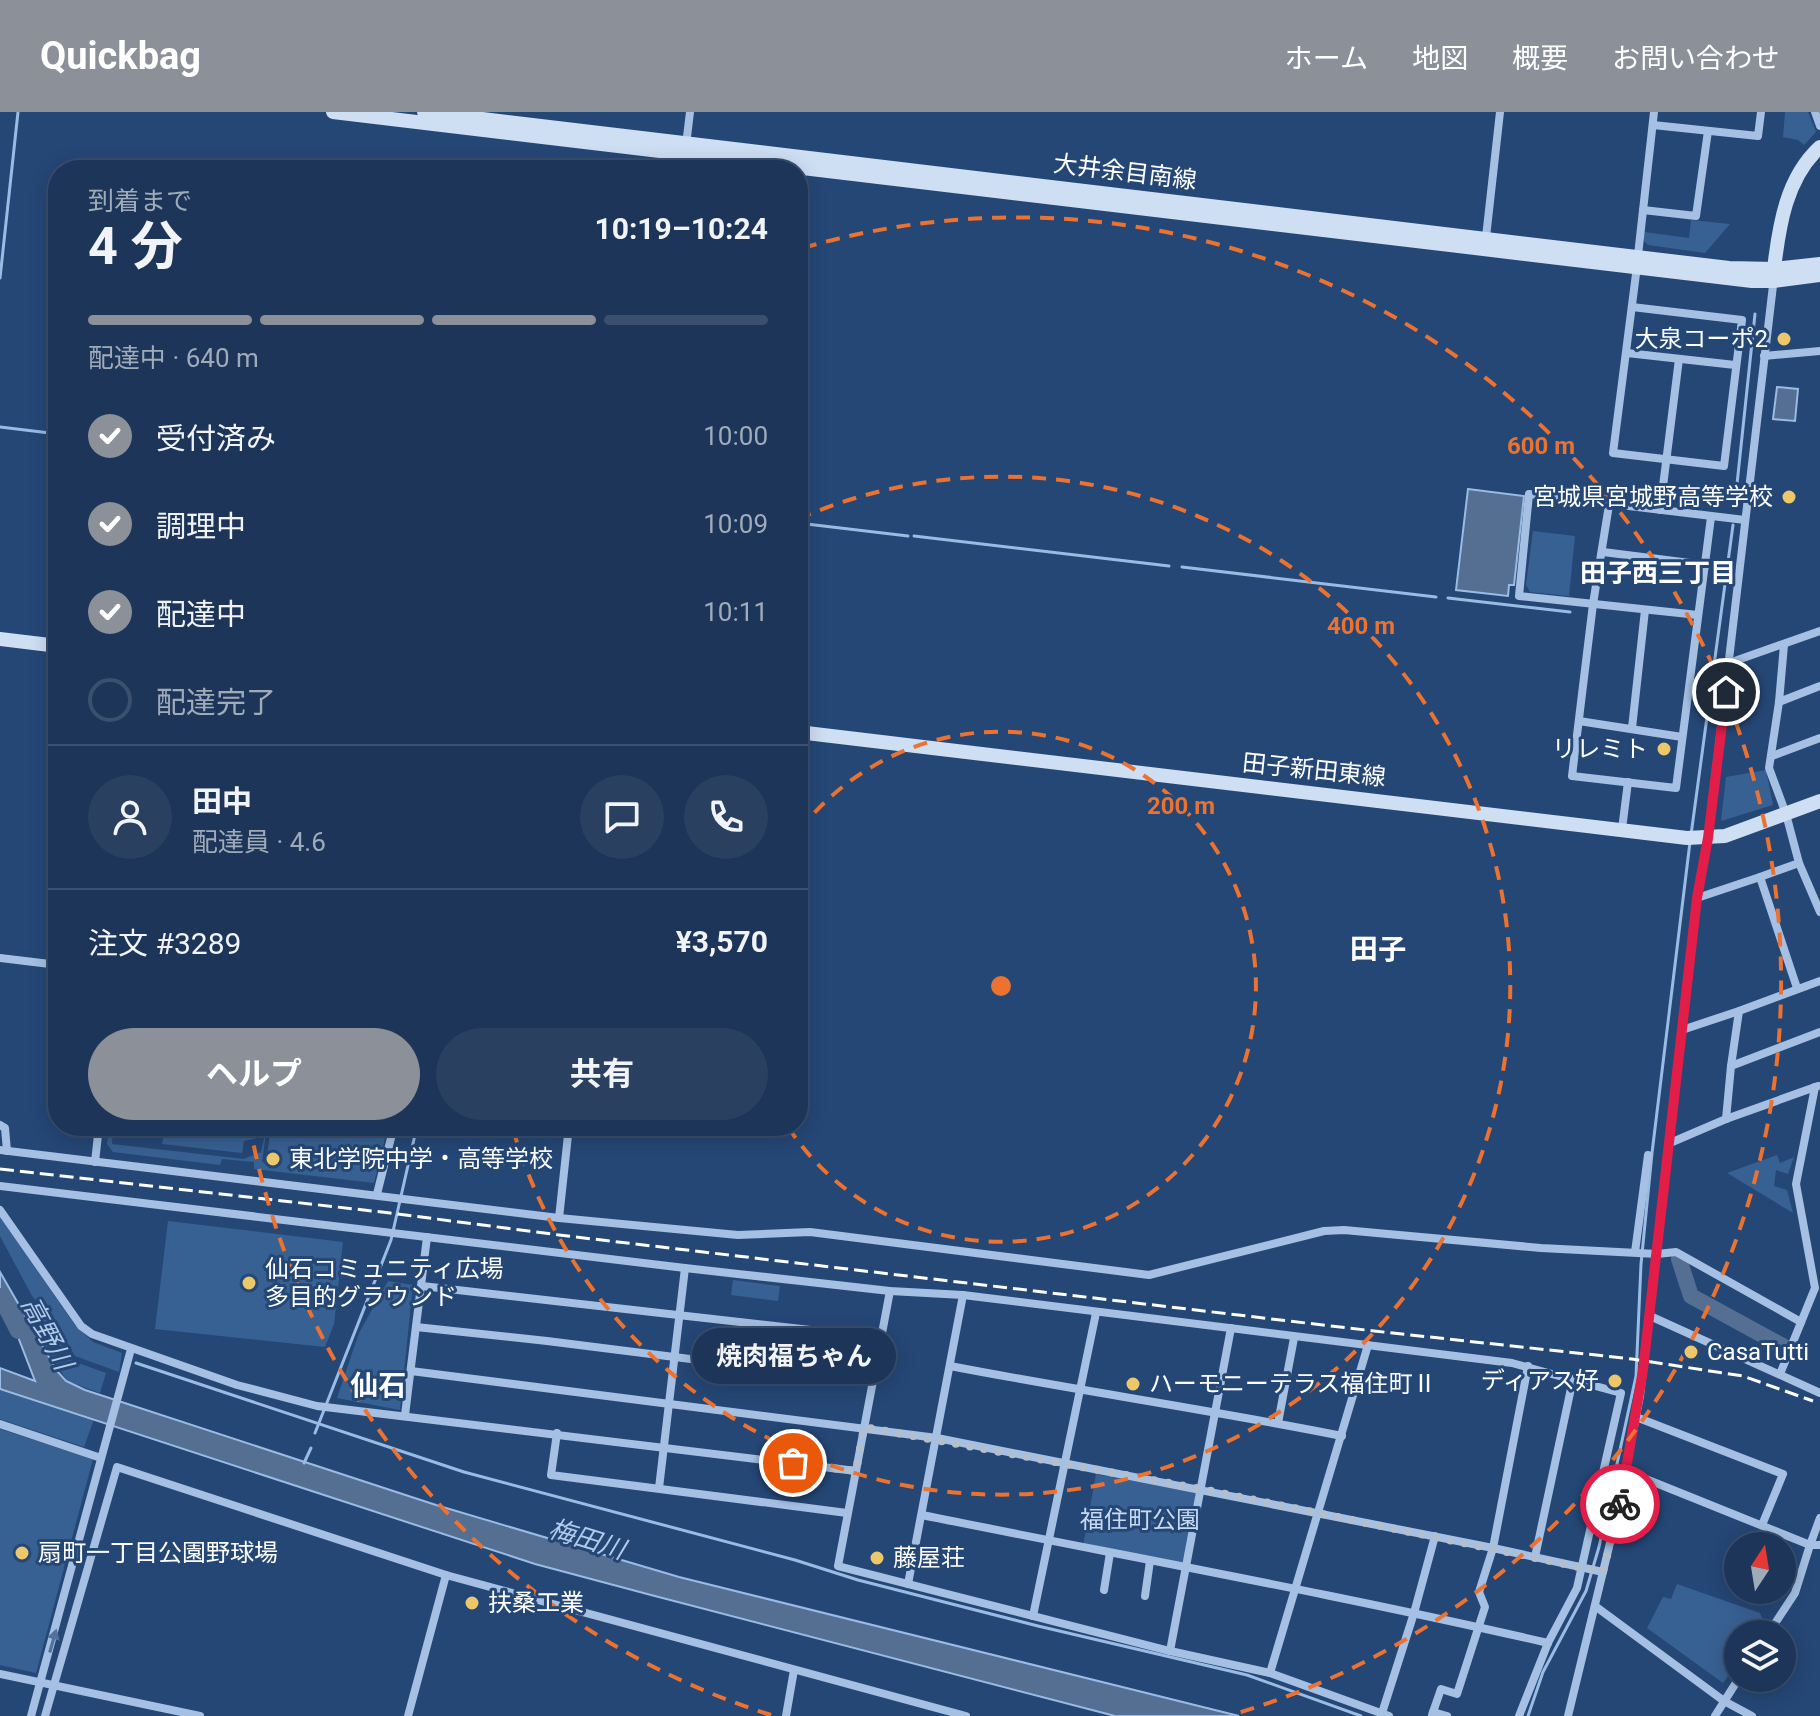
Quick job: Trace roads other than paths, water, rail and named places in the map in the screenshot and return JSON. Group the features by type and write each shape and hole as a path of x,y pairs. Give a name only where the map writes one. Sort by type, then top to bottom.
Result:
{"street":[{"path":"333,112 780,160"},
{"name":"大井余目南線","path":"424,112 786,160"},
{"path":"684,160 690,112"},
{"path":"1486,237 1500,112"},
{"path":"1632,307 1742,320 1724,466 1613,453 1654,112"},
{"path":"1653,125 1758,136 1761,112"},
{"path":"1815,112 1820,126"},
{"path":"1643,210 1696,216 1708,131"},
{"path":"1568,1716 1636,1417 1650,1316 1652,1253 1670,1143 1697,898 1697,838 1729,663 1782,215 1792,186 1820,147"},
{"name":"大井余目南線","path":"808,162 1486,237 1638,260"},
{"path":"808,163 1638,260 1752,281 1820,264"},
{"path":"1774,275 1820,275"},
{"path":"1764,356 1820,351"},
{"path":"1627,353 1735,365"},
{"path":"1660,510 1679,359"},
{"path":"1698,615 1519,596 1529,494 1745,520"},
{"path":"1609,505 1593,604 1572,776 1676,788 1711,517"},
{"path":"1603,552 1706,565"},
{"path":"1632,728 1645,610"},
{"path":"1729,663 1820,631"},
{"path":"0,639 48,645"},
{"path":"1784,645 1769,768 1799,863 1820,912"},
{"path":"1779,702 1820,686"},
{"path":"1579,721 1682,737"},
{"name":"田子新田東線","path":"808,733 1697,838 1725,836 1820,801"},
{"path":"1772,756 1820,738"},
{"path":"1622,829 1628,782"},
{"path":"1697,898 1799,863"},
{"path":"1760,877 1797,988"},
{"path":"0,958 48,963"},
{"path":"1682,1030 1820,981"},
{"path":"1726,1119 1739,1011"},
{"path":"1731,1066 1820,1032"},
{"path":"1670,1143 1818,1086"},
{"path":"1780,1374 1815,1288 1796,1184 1818,1086"},
{"path":"0,1125 5,1128 3,1151 559,1218 738,1235 810,1232 1149,1275 1324,1231 1344,1230 1541,1248 1676,1252 1801,1322"},
{"path":"95,1162 98,1136"},
{"path":"377,1194 392,1136"},
{"path":"559,1218 568,1136"},
{"path":"1636,1252 1648,1155"},
{"path":"0,1186 685,1268 890,1291 963,1295 1368,1345 1528,1366 1621,1393 1584,1568 1548,1643 1519,1716"},
{"path":"0,1210 81,1326 92,1334 131,1349 237,1385 331,1408 856,1471"},
{"path":"405,1415 427,1237"},
{"path":"659,1488 685,1268"},
{"path":"422,1286 882,1338"},
{"path":"890,1291 838,1566 1170,1651 1270,1673 1386,1715 1435,1536"},
{"path":"908,1584 963,1295"},
{"path":"1033,1616 1096,1313"},
{"path":"1650,1316 1820,1393"},
{"path":"416,1327 873,1382"},
{"path":"1170,1651 1231,1328"},
{"path":"1278,1423 1294,1338"},
{"path":"1270,1673 1368,1345"},
{"path":"31,1716 131,1349"},
{"path":"950,1366 1342,1436"},
{"path":"1447,1716 1432,1714 1441,1689 1457,1694 1480,1627 1485,1607 1479,1592 1493,1548 1528,1366"},
{"path":"411,1371 937,1438 1435,1536 1600,1572"},
{"path":"1535,1557 1573,1379"},
{"path":"1636,1417 1783,1474 1762,1525"},
{"path":"0,1424 101,1458"},
{"path":"557,1433 551,1475 847,1513"},
{"path":"45,1716 117,1467 446,1575 966,1716"},
{"path":"1626,1471 1815,1545"},
{"path":"922,1515 1297,1588 1548,1643"},
{"path":"1777,1620 1795,1593 1815,1545 1820,1518"},
{"path":"78,1549 94,1552"},
{"path":"1104,1590 1110,1553"},
{"path":"1145,1596 1150,1561"},
{"path":"408,1716 446,1575"},
{"path":"1595,1606 1724,1701 1752,1716"},
{"path":"786,1716 794,1670"},
{"path":"0,1674 200,1716"},
{"path":"1715,1716 1730,1692"}],"waterway":[{"path":"0,278 18,112"},
{"path":"1735,503 1755,314"},
{"path":"0,427 48,433"},
{"path":"808,524 908,536"},
{"path":"1691,835 1733,525"},
{"path":"914,536 1169,566"},
{"path":"1182,567 1436,597"},
{"path":"1448,598 1570,612"},
{"path":"1528,1716 1543,1672 1586,1591 1599,1547 1636,1376 1641,1264 1652,1153 1690,842"},
{"path":"315,1433 391,1240 415,1136"},
{"path":"1679,1259 1691,1296 1790,1350"},
{"name":"高野川","path":"0,1296 18,1331"},
{"path":"136,1363 464,1472 795,1560 858,1580 1247,1675 1361,1716"},
{"path":"304,1463 311,1448"}],"railway":[{"path":"0,1169 1632,1359 1743,1376 1813,1401"}],"place":[{"name":"大泉コーポ2","path":"1784,339"},
{"name":"宮城県宮城野高等学校","path":"1789,497"},
{"name":"リレミト","path":"1664,749"},
{"name":"東北学院中学・高等学校","path":"273,1159"},
{"name":"仙石コミュニティ広場 多目的グラウンド","path":"249,1283"},
{"name":"CasaTutti","path":"1691,1352"},
{"name":"ディアス好","path":"1615,1381"},
{"name":"ハーモニーテラス福住町Ⅱ","path":"1133,1384"},
{"name":"焼肉福ちゃん","path":"793,1463"},
{"name":"扇町一丁目公園野球場","path":"22,1553"},
{"name":"藤屋荘","path":"877,1558"},
{"name":"扶桑工業","path":"472,1603"}],"district":[{"name":"田子西三丁目","path":"1658,573"},
{"name":"田子","path":"1378,949"},
{"name":"仙石","path":"378,1385"}],"park label":[{"name":"福住町公園","path":"1140,1520"}],"water label":[{"name":"梅田川","path":"587,1539"}]}
